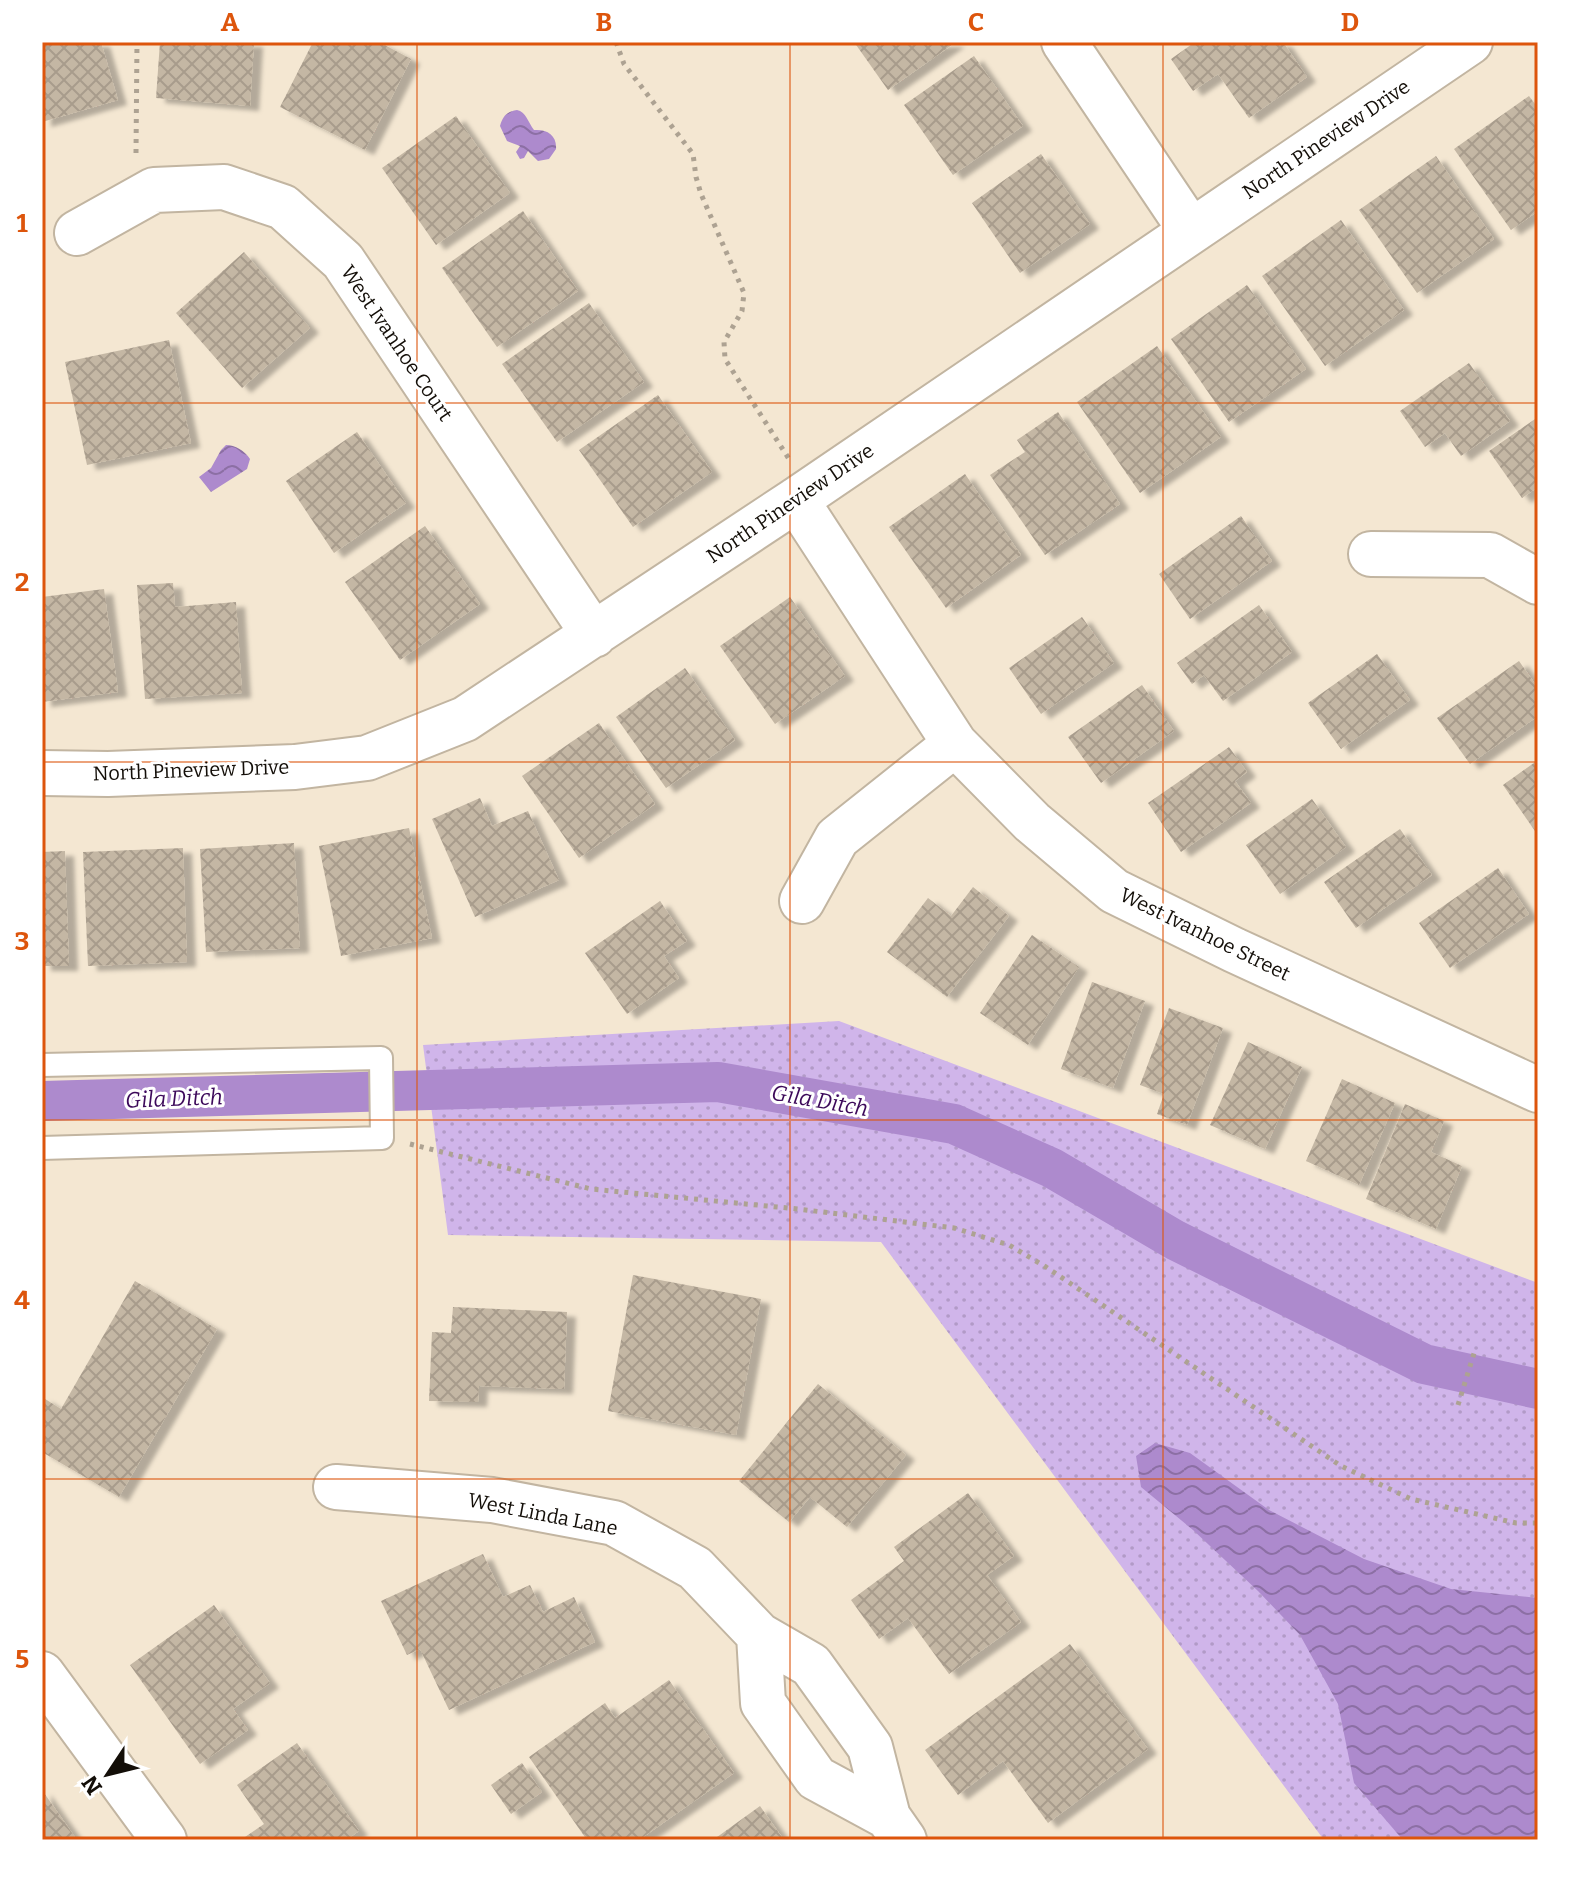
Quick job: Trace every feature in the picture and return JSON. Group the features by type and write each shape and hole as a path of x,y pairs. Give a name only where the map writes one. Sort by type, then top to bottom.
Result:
{"street":[{"path":"1064,42 1191,231"},
{"name":"North Pineview Drive","path":"42,773 108,774 295,767 367,758 465,719 804,495 1470,42"},
{"name":"West Ivanhoe Court","path":"77,233 154,190 224,187 283,207 343,261 594,635"},
{"name":"West Ivanhoe Street","path":"804,495 955,744 1032,822 1114,891 1234,950 1538,1090"},
{"path":"1371,554 1490,555 1538,582"},
{"path":"802,901 837,838 955,744"},
{"name":"West Linda Lane","path":"336,1487 492,1500 614,1523 695,1568 759,1635 811,1665 870,1747 896,1828"},
{"name":"West Linda Lane","path":"759,1635 763,1703 816,1778 896,1828"},
{"path":"42,1674 164,1840"}],"lane":[{"path":"42,1065 381,1058 382,1138 42,1148"}],"path":[{"path":"136,200 137,42"},
{"path":"616,42 624,64 693,154 701,194 744,293 742,311 724,342 725,359 804,495"},
{"path":"382,1138 591,1189 954,1228 1009,1245 1341,1466 1411,1499 1516,1523 1538,1523"},
{"path":"1458,1405 1475,1350"}],"shaded area":[{"path":"839,1021 1538,1283 1538,1840 1324,1840 881,1242 448,1235 423,1045"}],"water":[{"path":"517,110 525,115 534,130 547,132 553,137 556,149 549,159 538,161 528,151 520,159 516,152 520,146 507,141 500,126 506,115"},
{"path":"226,445 236,447 248,456 247,469 211,492 199,477 211,468"},
{"path":"1155,1443 1190,1453 1269,1510 1364,1559 1451,1589 1538,1598 1538,1840 1403,1840 1354,1783 1338,1704 1300,1635 1193,1530 1141,1487 1136,1456"}],"building":[{"path":"42,42 101,42 118,100 42,122"},
{"path":"160,42 254,42 250,106 156,98"},
{"path":"313,42 379,42 411,59 365,150 280,107"},
{"path":"854,42 956,42 888,90"},
{"path":"1195,42 1283,42 1307,77 1249,118 1218,74 1193,91 1171,59"},
{"path":"974,56 1023,126 953,175 904,105"},
{"path":"1529,96 1538,108 1538,211 1511,230 1454,149"},
{"path":"456,116 510,193 436,245 382,168"},
{"path":"1041,154 1090,224 1020,273 972,203"},
{"path":"1436,156 1494,239 1417,293 1359,210"},
{"path":"523,211 578,291 497,347 442,268"},
{"path":"1341,220 1404,310 1325,366 1262,276"},
{"path":"244,252 310,328 242,388 176,313"},
{"path":"1247,285 1306,369 1229,422 1171,339"},
{"path":"589,303 644,382 557,442 502,364"},
{"path":"169,340 191,443 87,465 65,362"},
{"path":"1157,346 1221,437 1140,493 1077,402"},
{"path":"1469,363 1510,421 1461,456 1445,433 1425,447 1400,411"},
{"path":"658,395 712,472 633,527 579,450"},
{"path":"1058,412 1120,504 1045,555 990,475 1025,452 1017,440"},
{"path":"1538,417 1538,487 1522,498 1489,451"},
{"path":"357,432 406,503 334,553 286,481"},
{"path":"965,474 1021,555 946,608 889,527"},
{"path":"1241,516 1272,561 1190,619 1159,574"},
{"path":"425,526 480,604 400,660 345,582"},
{"path":"173,583 175,607 236,602 242,693 145,699 137,585"},
{"path":"104,589 118,692 42,702 42,597"},
{"path":"790,597 845,676 775,724 720,646"},
{"path":"1259,605 1292,652 1223,701 1204,675 1192,684 1177,663"},
{"path":"1082,617 1114,663 1041,714 1009,668"},
{"path":"1377,654 1410,700 1341,749 1308,703"},
{"path":"1519,661 1538,688 1538,716 1470,764 1437,718"},
{"path":"685,668 735,740 666,788 616,717"},
{"path":"1142,685 1174,731 1101,783 1068,737"},
{"path":"599,723 655,804 579,858 522,776"},
{"path":"1229,747 1247,772 1235,781 1251,803 1181,852 1148,803"},
{"path":"1538,760 1538,829 1535,831 1503,785"},
{"path":"480,798 492,826 528,811 559,880 475,917 432,819"},
{"path":"1312,799 1346,847 1280,894 1246,845"},
{"path":"409,828 432,938 341,956 319,846"},
{"path":"1400,829 1432,875 1356,928 1324,882"},
{"path":"294,843 300,948 206,952 200,849"},
{"path":"183,848 187,962 88,966 83,852"},
{"path":"65,851 69,966 42,966 42,852"},
{"path":"1498,868 1529,914 1450,968 1419,923"},
{"path":"973,887 1009,916 947,997 887,952 928,898 951,916"},
{"path":"660,901 687,941 664,956 679,978 627,1014 585,953"},
{"path":"1032,935 1079,967 1028,1045 980,1013"},
{"path":"1092,982 1145,1001 1113,1088 1061,1069"},
{"path":"1169,1008 1223,1028 1187,1125 1157,1114 1164,1094 1140,1085"},
{"path":"1248,1042 1302,1067 1265,1149 1210,1125"},
{"path":"1342,1079 1395,1103 1359,1185 1306,1161"},
{"path":"1405,1104 1444,1121 1431,1152 1462,1166 1436,1229 1366,1199"},
{"path":"633,1275 761,1299 736,1435 608,1411"},
{"path":"135,1281 217,1329 119,1497 42,1452 42,1397 61,1409"},
{"path":"453,1307 567,1312 564,1389 479,1386 478,1402 429,1401 432,1332 451,1333"},
{"path":"818,1384 906,1455 847,1527 810,1497 789,1522 739,1481"},
{"path":"968,1493 1014,1556 987,1575 1021,1622 949,1674 908,1618 879,1639 851,1600 904,1561 894,1547"},
{"path":"483,1554 503,1597 530,1585 543,1612 574,1597 595,1642 449,1710 420,1649 407,1655 381,1601"},
{"path":"214,1605 270,1683 233,1709 248,1730 200,1764 130,1665"},
{"path":"1070,1644 1148,1749 1048,1823 1003,1761 958,1795 925,1750"},
{"path":"669,1680 734,1773 639,1840 587,1840 529,1757 605,1703 615,1718"},
{"path":"297,1743 359,1831 346,1840 247,1840 245,1837 264,1824 237,1785"},
{"path":"522,1763 542,1792 511,1814 491,1785"},
{"path":"42,1790 77,1840 42,1840"},
{"path":"760,1806 784,1840 713,1840"}],"waterway":[{"name":"Gila Ditch","path":"42,1101 718,1082 954,1124 1052,1168 1175,1240 1424,1364 1538,1389"}]}
